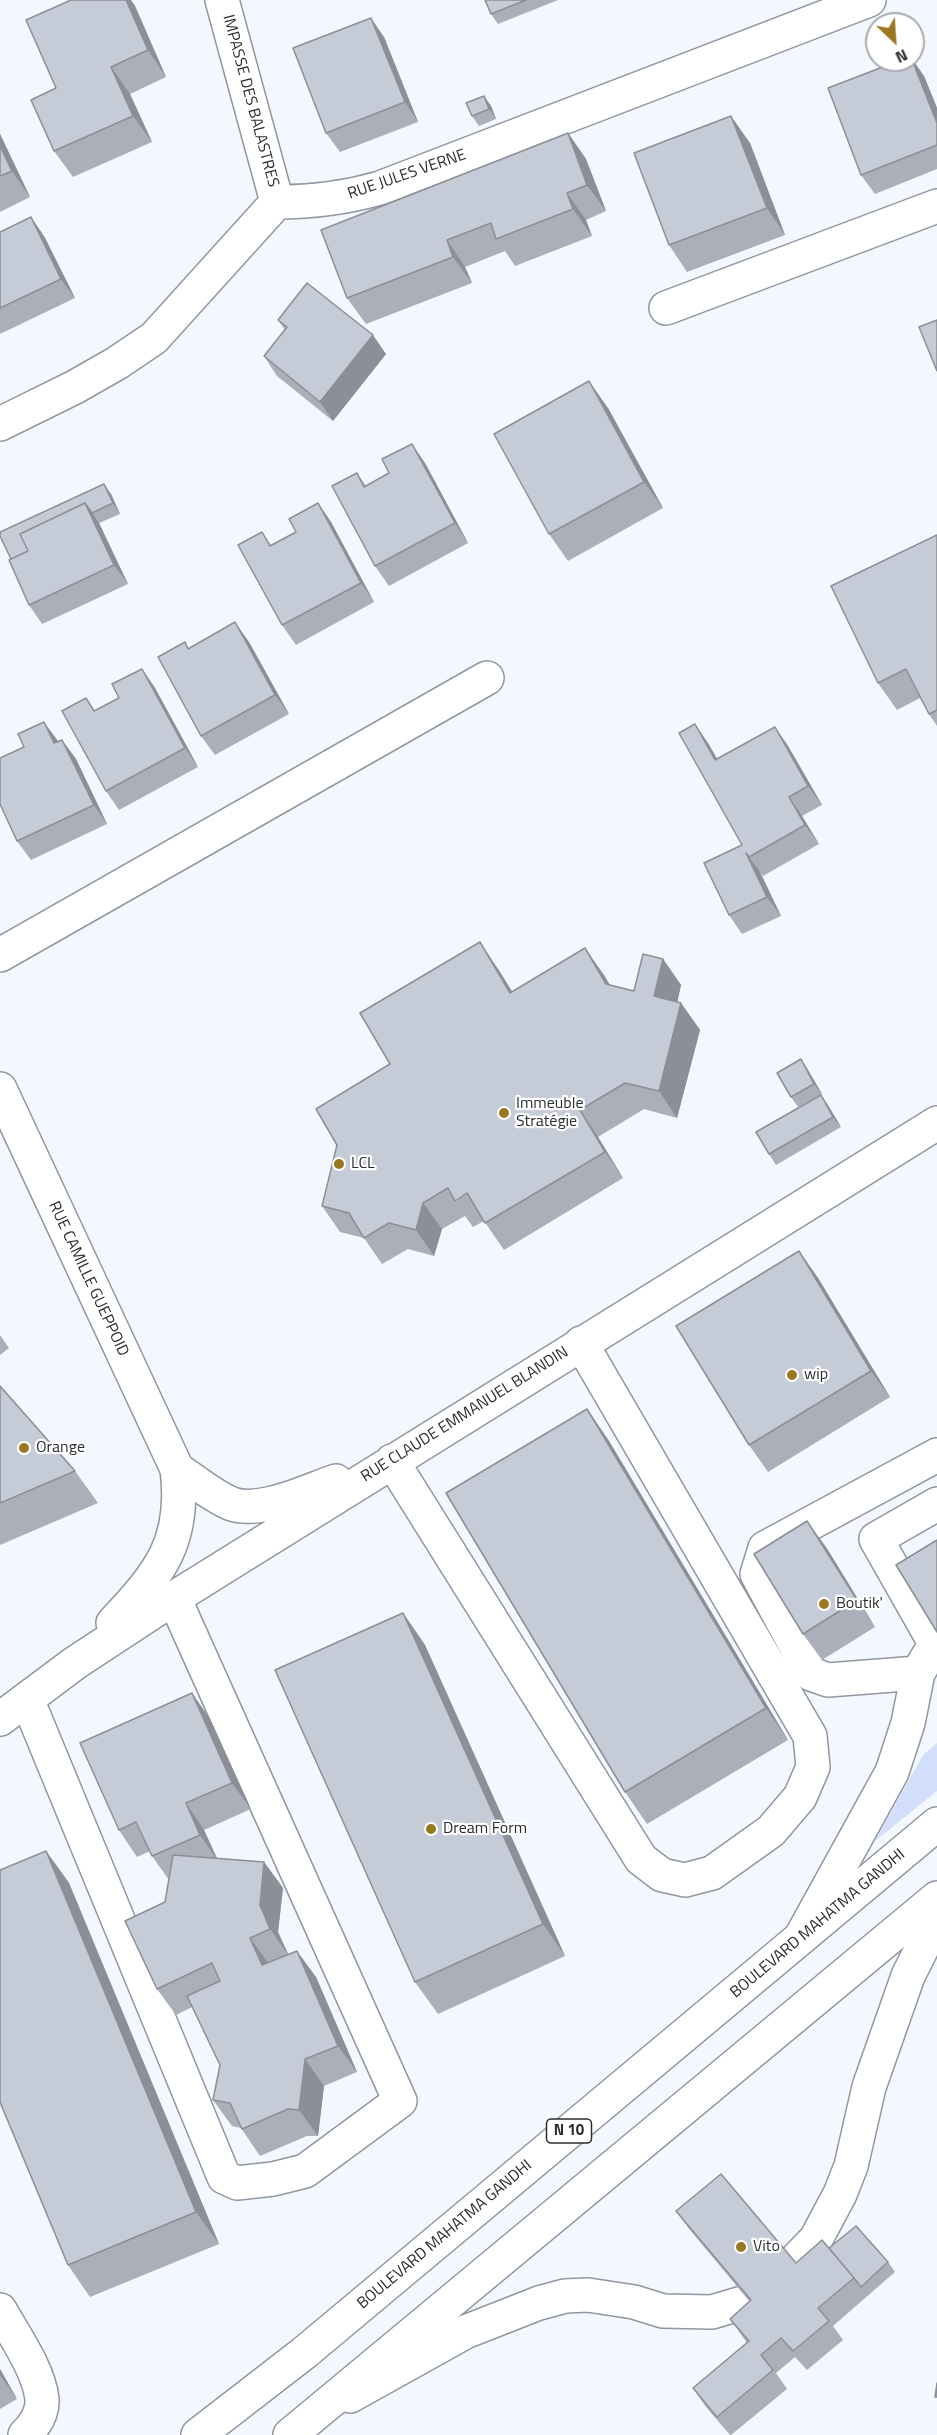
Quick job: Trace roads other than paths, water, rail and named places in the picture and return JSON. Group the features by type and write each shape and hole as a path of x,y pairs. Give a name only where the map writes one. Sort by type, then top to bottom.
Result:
{"street":[{"name":"IMPASSE DES BALASTRES","path":"222,0 277,202"},
{"name":"RUE JULES VERNE","path":"277,202 314,202 349,197 380,188 869,0"},
{"path":"0,424 75,387 154,338 277,202"},
{"path":"666,308 937,206"},
{"path":"0,955 487,678"},
{"name":"RUE CAMILLE GUEPPOID","path":"0,1089 177,1468 180,1495 175,1532 168,1555 144,1590 75,1663"},
{"name":"RUE CLAUDE EMMANUEL BLANDIN","path":"0,1719 75,1663 174,1598 937,1123"},
{"path":"177,1468 233,1504 255,1506 279,1501 392,1461 641,1859 662,1875 685,1880 712,1873 771,1831 800,1797 813,1767 810,1736 581,1343"},
{"path":"918,1673 828,1680 811,1674 757,1574 765,1548 937,1455"},
{"path":"800,1939 892,1772 908,1723 918,1673 936,1642 854,1500"},
{"path":"876,1539 937,1504"},
{"path":"27,1699 224,2177 237,2183 273,2179 304,2171 400,2101 174,1598"},
{"name":"BOULEVARD MAHATMA GANDHI","path":"198,2435 304,2353 937,1824"},
{"path":"301,2426 937,1898"},
{"path":"793,2263 816,2238 840,2194 850,2166 869,2087 908,1976 937,1918"},
{"path":"301,2426 465,2332 539,2303 565,2296 588,2295 634,2302 663,2311 712,2312 749,2301"},
{"path":"0,2310 36,2377 42,2400 35,2425 25,2435"}],"place":[{"name":"Immeuble Stratégie","path":"504,1113"},
{"name":"LCL","path":"339,1164"},
{"name":"wip","path":"792,1375"},
{"name":"Orange","path":"24,1448"},
{"name":"Boutik'","path":"824,1604"},
{"name":"Dream Form","path":"431,1829"},
{"name":"Vito","path":"741,2247"}]}
